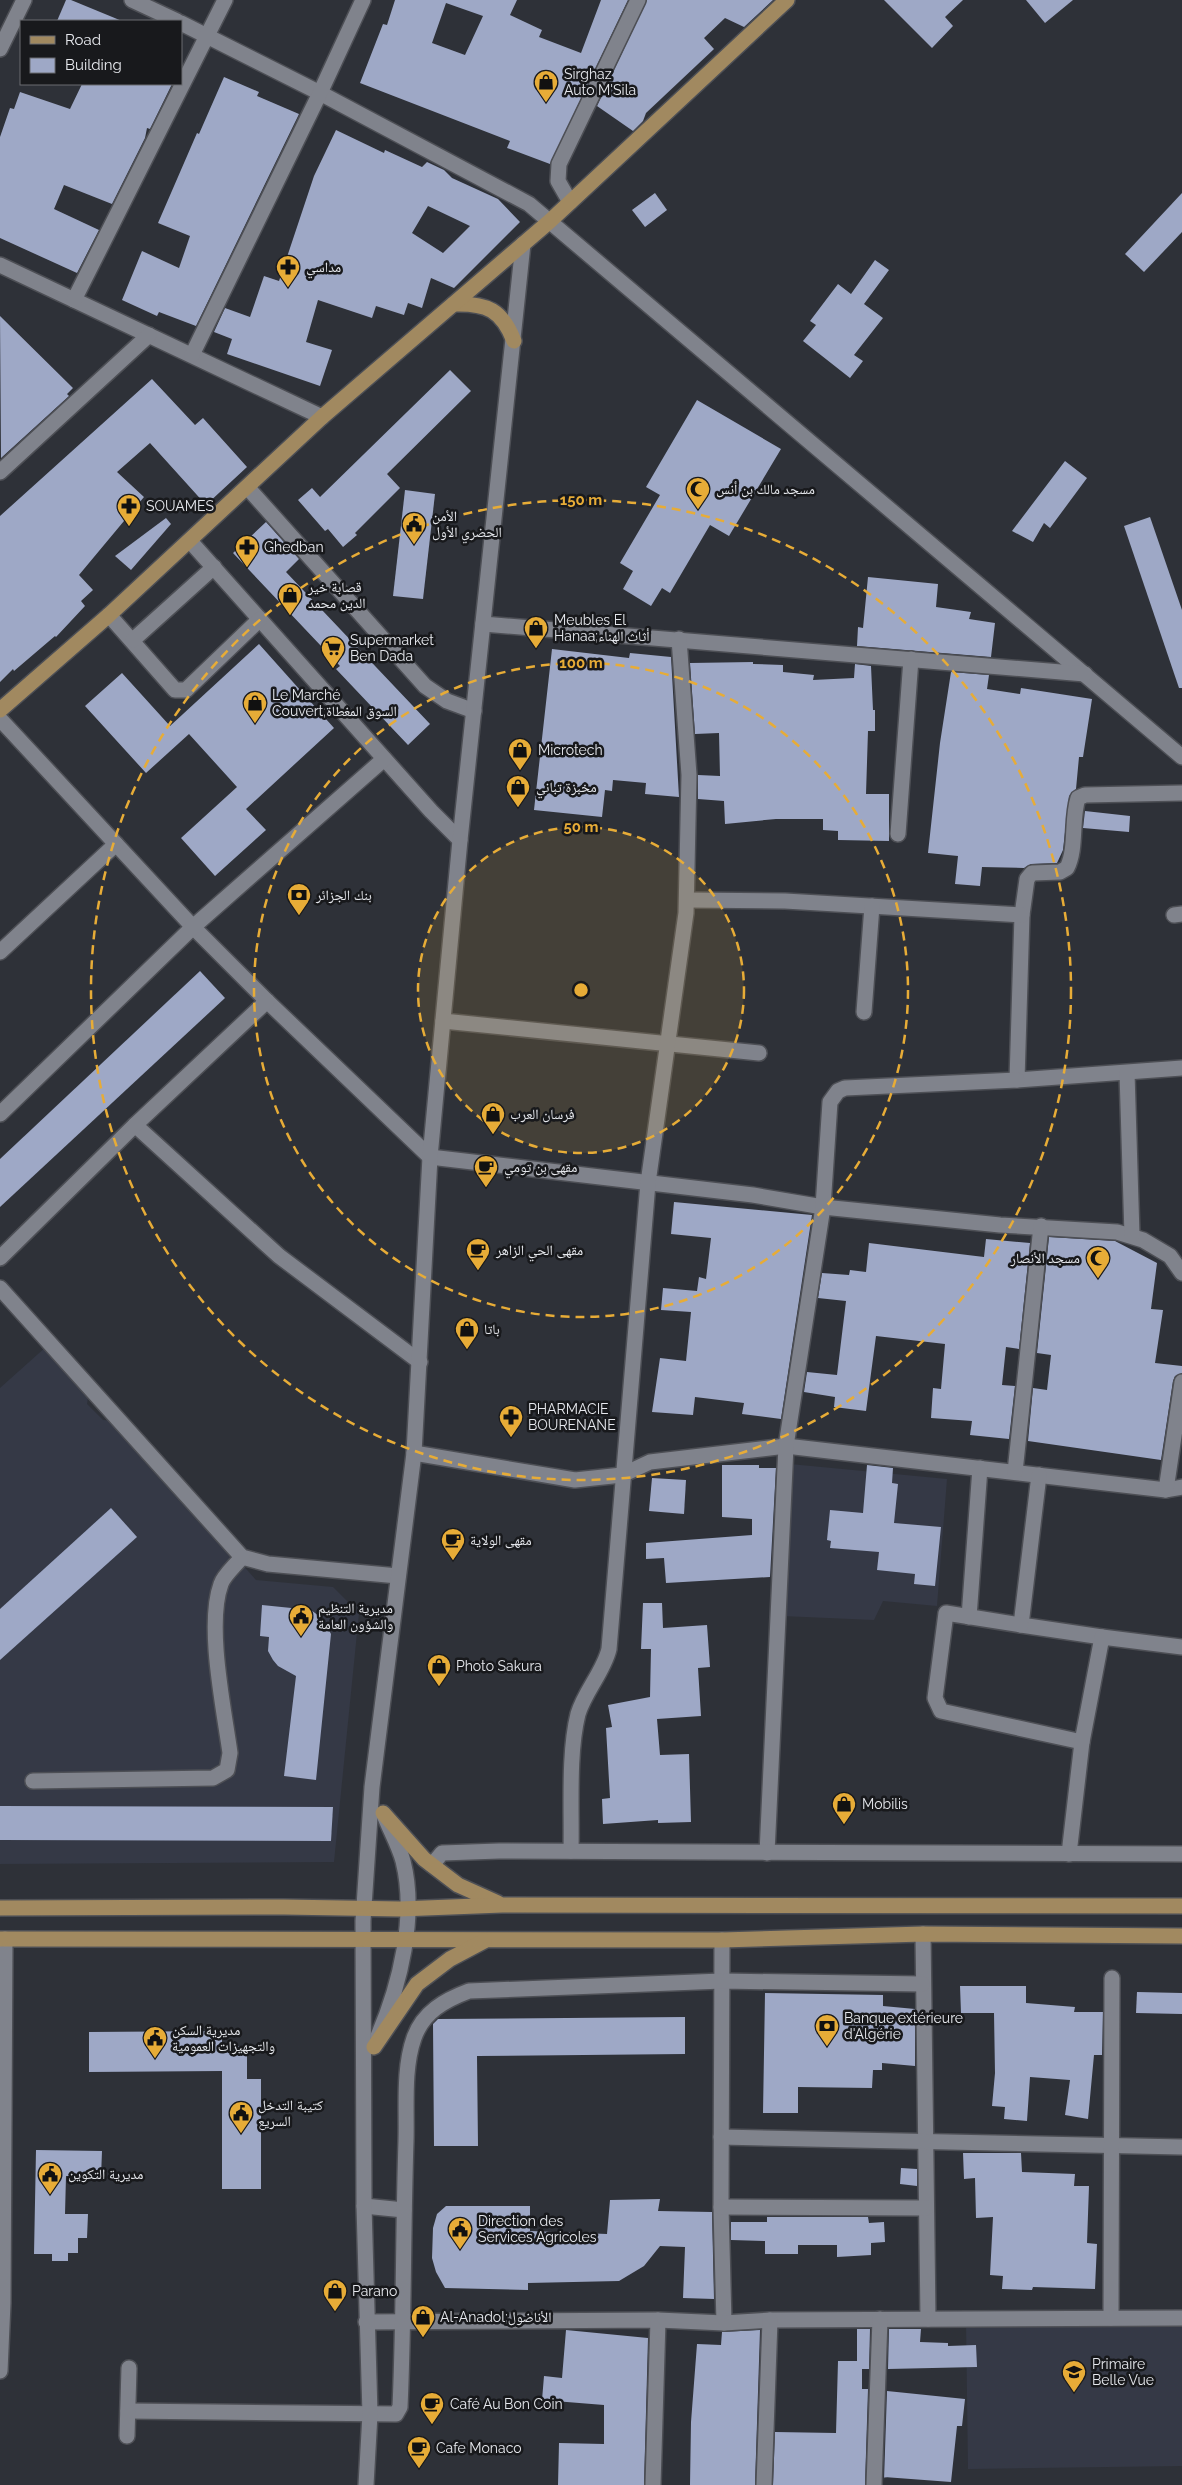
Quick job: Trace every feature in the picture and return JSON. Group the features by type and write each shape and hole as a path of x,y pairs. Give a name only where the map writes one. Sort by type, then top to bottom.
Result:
{"main road":[{"path":"0,710 109,616 322,417 570,202 787,0"},
{"path":"454,304 478,305 495,312 509,329 514,341"},
{"path":"383,1813 415,1851 432,1865 458,1885 502,1905"},
{"path":"0,1908 364,1907 406,1909 502,1905 1182,1906"},
{"path":"2,1939 722,1940 923,1934 1182,1936"},
{"path":"374,2047 417,1984 450,1959 488,1939"}],"street":[{"path":"0,49 24,0"},
{"path":"132,0 175,20"},
{"path":"74,300 225,0"},
{"path":"192,355 320,93 363,0"},
{"path":"570,202 558,181 559,164 638,0"},
{"path":"182,24 320,93 529,204 1182,757"},
{"path":"366,2485 370,2414 366,2322 362,2072 363,1940 372,1787 414,1453 430,1157 460,840 523,244"},
{"path":"0,265 322,417"},
{"path":"0,472 149,336"},
{"path":"248,488 425,686 448,701 474,711"},
{"path":"190,541 384,759 460,840"},
{"path":"132,640 214,567"},
{"path":"109,616 175,690 180,692 186,690 260,619"},
{"path":"483,624 1086,674"},
{"path":"571,1851 574,1731 584,1698 607,1658 609,1649 622,1475 648,1183 687,900 689,775 679,639"},
{"path":"898,834 911,659"},
{"path":"0,719 193,927 267,1001 430,1157 753,1195 823,1208 1000,1225 1042,1226 1132,1235 1170,1256 1182,1273"},
{"path":"0,1114 193,927 384,759"},
{"path":"1017,1080 1022,916 1027,879 1032,874 1060,872 1069,864 1074,809 1078,798 1085,795 1182,793"},
{"path":"0,952 116,844"},
{"path":"687,900 785,901 1022,916"},
{"path":"864,1012 872,906"},
{"path":"0,1258 135,1125 267,1001"},
{"path":"443,1020 759,1053"},
{"path":"767,1853 786,1446 823,1208 830,1102 838,1091 845,1088 1017,1080 1182,1068"},
{"path":"1128,1073 1132,1235"},
{"path":"135,1125 279,1256 420,1362"},
{"path":"1015,1472 1042,1226"},
{"path":"0,1288 242,1557 268,1564 398,1576"},
{"path":"1166,1490 1182,1382"},
{"path":"414,1453 575,1480 622,1475 650,1462 786,1446 1166,1490 1182,1487"},
{"path":"969,1617 980,1468"},
{"path":"1021,1625 1039,1475"},
{"path":"33,1781 213,1778 227,1770 230,1754 215,1634 217,1600 221,1582 242,1557"},
{"path":"1082,1742 941,1711 935,1698 946,1613 1102,1637 1182,1647"},
{"path":"1069,1854 1082,1742 1102,1637"},
{"path":"362,2072 374,2047 402,1962 407,1890 403,1860 372,1787"},
{"path":"432,1865 442,1854 499,1851 1182,1854"},
{"path":"923,1934 922,1984 928,2319"},
{"path":"0,2371 2,1939"},
{"path":"722,1940 720,2137 724,2323"},
{"path":"1111,2318 1110,2145 1112,1978"},
{"path":"128,2411 396,2414 400,2408 404,2321 404,2210 410,2055 414,2038 427,2015 447,1999 469,1991 722,1981 922,1984"},
{"path":"720,2137 1182,2147"},
{"path":"364,2206 404,2210"},
{"path":"721,2207 926,2208"},
{"path":"366,2322 658,2320 724,2323 770,2320 1182,2318"},
{"path":"653,2485 658,2320"},
{"path":"764,2485 770,2320"},
{"path":"874,2485 880,2320"},
{"path":"127,2436 129,2368"}],"shaded area":[{"path":"47,1346 89,1390 87,1404 103,1420 115,1421 256,1580 333,1587 359,1613 334,1862 0,1864 0,1388"},
{"path":"790,1464 947,1479 937,1606 883,1601 874,1620 782,1616"},
{"name":"Primaire Belle Vue","path":"1182,2317 1182,2466 968,2469 966,2320"}],"building":[{"path":"66,0 71,0 120,20 57,20"},
{"path":"395,0 517,0 510,15 542,30 539,37 581,53 601,0 628,0 550,164 507,148 510,141 360,83 383,24 387,25","holes":["446,3 483,16 465,55 432,43"]},
{"path":"647,0 773,0 744,27 725,18 704,38 714,49 646,113 643,121 633,131 597,106"},
{"path":"884,0 963,0 945,17 953,26 932,48"},
{"path":"1026,0 1073,0 1045,23"},
{"path":"224,77 259,92 257,96 299,114 196,326 159,312 157,316 122,300 142,251 179,268 190,236 158,223 197,133 199,134"},
{"path":"82,85 172,85 150,129 147,128 145,138 112,204 64,185 54,209 99,230 77,273 0,238 0,137 10,108 14,109 20,92 70,109"},
{"path":"336,130 384,153 385,150 422,167 427,162 444,170 452,178 498,199 520,222 454,288 431,278 422,308 408,303 404,315 376,306 372,318 318,300 306,342 332,350 320,386 227,354 232,339 214,332 225,308 250,317 264,276 279,281 314,176","holes":["428,206 470,226 443,253 412,233"]},
{"path":"655,193 667,210 645,227 632,210"},
{"path":"1182,193 1182,232 1144,272 1125,254"},
{"path":"875,260 889,270 864,304 883,318 854,355 863,361 850,378 803,341 816,325 810,321 838,284 851,294"},
{"path":"0,316 73,388 67,394 69,396 1,458"},
{"path":"450,370 471,391 387,474 400,488 355,533 357,535 343,547 328,529 325,531 298,500 312,488 320,497"},
{"path":"152,379 195,425 203,418 247,467 206,505 150,443 117,472 144,497 79,575 93,590 81,601 85,606 56,637 14,671 13,669 0,682 0,516"},
{"name":"مسجد مالك بن أنس","path":"697,400 781,449 729,536 710,525 670,593 662,588 651,606 623,589 633,571 620,563 660,495 646,487"},
{"path":"1065,461 1087,478 1050,528 1044,523 1033,542 1012,531"},
{"name":"الأمن الحضري الأول","path":"405,490 435,494 423,599 393,596"},
{"path":"1150,517 1182,610 1182,688 1179,688 1124,526"},
{"path":"166,518 171,524 131,570 115,556"},
{"path":"266,522 299,559 286,572 430,724 408,745 336,669 340,666 233,553"},
{"path":"868,577 938,584 936,607 971,612 969,619 995,623 991,657 857,646 858,627 863,628"},
{"name":"Le Marché Couvert;السوق المغطاة","path":"259,644 334,728 246,809 266,830 215,876 181,838 237,787 189,734 146,773 85,706 122,673 170,726"},
{"path":"552,649 629,658 630,653 671,657 679,797 645,794 646,783 613,780 612,791 605,790 602,817 534,810"},
{"path":"753,662 753,664 783,665 783,672 814,675 813,680 854,678 855,664 871,666 875,731 868,731 866,794 889,794 889,841 838,840 838,831 823,830 823,819 776,819 725,824 724,801 698,799 698,775 720,776 719,733 695,734 690,663"},
{"path":"951,672 989,675 987,689 1020,694 1021,688 1092,699 1083,757 1079,757 1076,789 1069,796 1063,850 1057,863 1031,864 1024,868 982,867 980,886 955,884 958,856 928,853 940,743"},
{"path":"1085,811 1130,816 1129,832 1083,828"},
{"path":"200,971 225,998 0,1207 0,1159"},
{"path":"674,1202 812,1215 781,1419 742,1414 744,1403 695,1397 693,1415 652,1412 660,1358 686,1361 691,1312 661,1310 663,1288 697,1291 699,1277 706,1279 711,1238 671,1234"},
{"path":"1049,1237 1115,1241 1157,1263 1151,1309 1163,1310 1155,1363 1182,1366 1182,1373 1175,1376 1173,1381 1161,1460 1028,1441 1033,1388 1047,1390 1051,1355 1037,1353"},
{"path":"986,1239 1030,1243 1019,1349 1006,1347 1002,1385 1015,1386 1009,1439 970,1435 972,1421 931,1418 933,1388 941,1389 945,1344 876,1336 866,1411 834,1407 835,1397 804,1392 807,1372 837,1375 846,1301 818,1298 822,1273 849,1275 850,1270 866,1272 869,1243 984,1257"},
{"path":"722,1465 759,1465 759,1468 776,1468 770,1577 666,1583 664,1558 646,1559 646,1543 752,1535 752,1519 722,1517"},
{"path":"867,1465 893,1468 892,1483 898,1484 894,1523 941,1527 935,1586 914,1584 915,1574 877,1570 879,1552 830,1548 831,1541 827,1540 830,1510 863,1513"},
{"path":"652,1478 686,1480 684,1514 649,1511"},
{"path":"111,1508 137,1537 0,1660 0,1609"},
{"path":"643,1603 662,1603 663,1628 707,1625 710,1667 698,1668 701,1716 657,1719 660,1755 689,1754 691,1822 658,1823 658,1820 603,1824 602,1799 610,1798 606,1728 612,1727 608,1705 650,1697 651,1649 641,1649"},
{"path":"262,1605 311,1610 323,1619 331,1634 316,1780 284,1776 296,1676 278,1666 268,1651 269,1637 260,1636"},
{"path":"0,1806 333,1807 331,1841 0,1840"},
{"path":"960,1986 1026,1986 1026,2003 1075,2007 1074,2012 1103,2012 1102,2055 1094,2055 1088,2119 1065,2115 1070,2080 1030,2077 1027,2121 1004,2119 1005,2107 992,2106 995,2073 994,2013 961,2013"},
{"path":"1137,1992 1182,1993 1182,2014 1136,2013"},
{"path":"765,1993 883,1995 883,2006 915,2009 915,2066 882,2063 882,2070 873,2070 872,2088 798,2087 798,2113 763,2113"},
{"path":"685,2017 685,2054 477,2056 478,2146 434,2146 433,2024 438,2019"},
{"path":"222,2031 222,2047 247,2046 247,2079 261,2079 261,2189 222,2189 222,2071 89,2072 89,2032"},
{"name":"مديرية التكوين","path":"36,2150 102,2151 101,2177 66,2176 65,2214 88,2214 87,2238 78,2238 78,2253 68,2253 68,2261 52,2261 52,2254 34,2254"},
{"path":"963,2153 1021,2153 1022,2172 1075,2174 1074,2186 1089,2186 1087,2243 1097,2244 1095,2289 1033,2287 1032,2290 1002,2289 1003,2276 990,2275 993,2217 976,2218 975,2178 964,2179"},
{"path":"901,2168 917,2169 917,2186 900,2184"},
{"path":"660,2199 658,2211 712,2212 714,2299 683,2298 685,2247 660,2246 644,2266 619,2281 528,2283 528,2290 445,2288 436,2272 432,2258 433,2228 437,2214 446,2206 530,2206 530,2231 607,2234 610,2200"},
{"path":"767,2217 868,2217 869,2223 884,2222 885,2242 871,2243 871,2255 837,2257 837,2245 798,2245 798,2254 765,2254 765,2241 731,2240 731,2222 767,2222"},
{"path":"857,2329 870,2329 869,2369 862,2369 862,2389 868,2389 865,2485 773,2485 775,2432 836,2433 838,2361 857,2361"},
{"path":"889,2329 921,2329 920,2342 948,2343 948,2346 976,2345 977,2367 888,2369"},
{"path":"566,2330 648,2338 644,2485 558,2485 559,2443 604,2444 604,2405 542,2400 544,2376 562,2378"},
{"path":"760,2330 755,2485 690,2485 691,2422 697,2344 721,2345 722,2332"},
{"path":"887,2391 965,2399 962,2426 957,2426 951,2482 884,2477"}],"place":[{"name":"Sirghaz Auto M'Sila","path":"546,103"},
{"name":"مداسي","path":"288,288"},
{"name":"مسجد مالك بن أنس","path":"698,510"},
{"name":"SOUAMES","path":"129,527"},
{"name":"الأمن الحضري الأول","path":"414,545"},
{"name":"Ghedban","path":"247,568"},
{"name":"قصابة خير الدين محمد","path":"290,616"},
{"name":"Meubles El Hanaa;أثاث الهناء","path":"536,649"},
{"name":"Supermarket Ben Dada","path":"333,669"},
{"name":"Le Marché Couvert;السوق المغطاة","path":"255,724"},
{"name":"Microtech","path":"520,771"},
{"name":"مخبزة تباني","path":"518,808"},
{"name":"بنك الجزائر","path":"299,916"},
{"name":"فرسان العرب","path":"493,1135"},
{"name":"مقهى بن تومي","path":"486,1188"},
{"name":"مقهى الحي الزاهر","path":"478,1271"},
{"name":"مسجد الأنصار","path":"1098,1279"},
{"name":"باتا","path":"467,1350"},
{"name":"PHARMACIE BOURENANE","path":"511,1438"},
{"name":"مقهى الولاية","path":"453,1561"},
{"name":"مديرية التنظيم والشؤون العامة","path":"301,1637"},
{"name":"Photo Sakura","path":"439,1687"},
{"name":"Mobilis","path":"844,1825"},
{"name":"Banque extérieure d'Algérie","path":"827,2047"},
{"name":"مديرية السكن والتجهيزات العمومية","path":"155,2059"},
{"name":"كتيبة التدخل السريع","path":"241,2134"},
{"name":"مديرية التكوين","path":"50,2195"},
{"name":"Direction des Services Agricoles","path":"460,2250"},
{"name":"Parano","path":"335,2312"},
{"name":"Al-Anadol;الأناضول","path":"423,2338"},
{"name":"Primaire Belle Vue","path":"1074,2393"},
{"name":"Café Au Bon Coin","path":"432,2425"},
{"name":"Cafe Monaco","path":"419,2469"}]}
